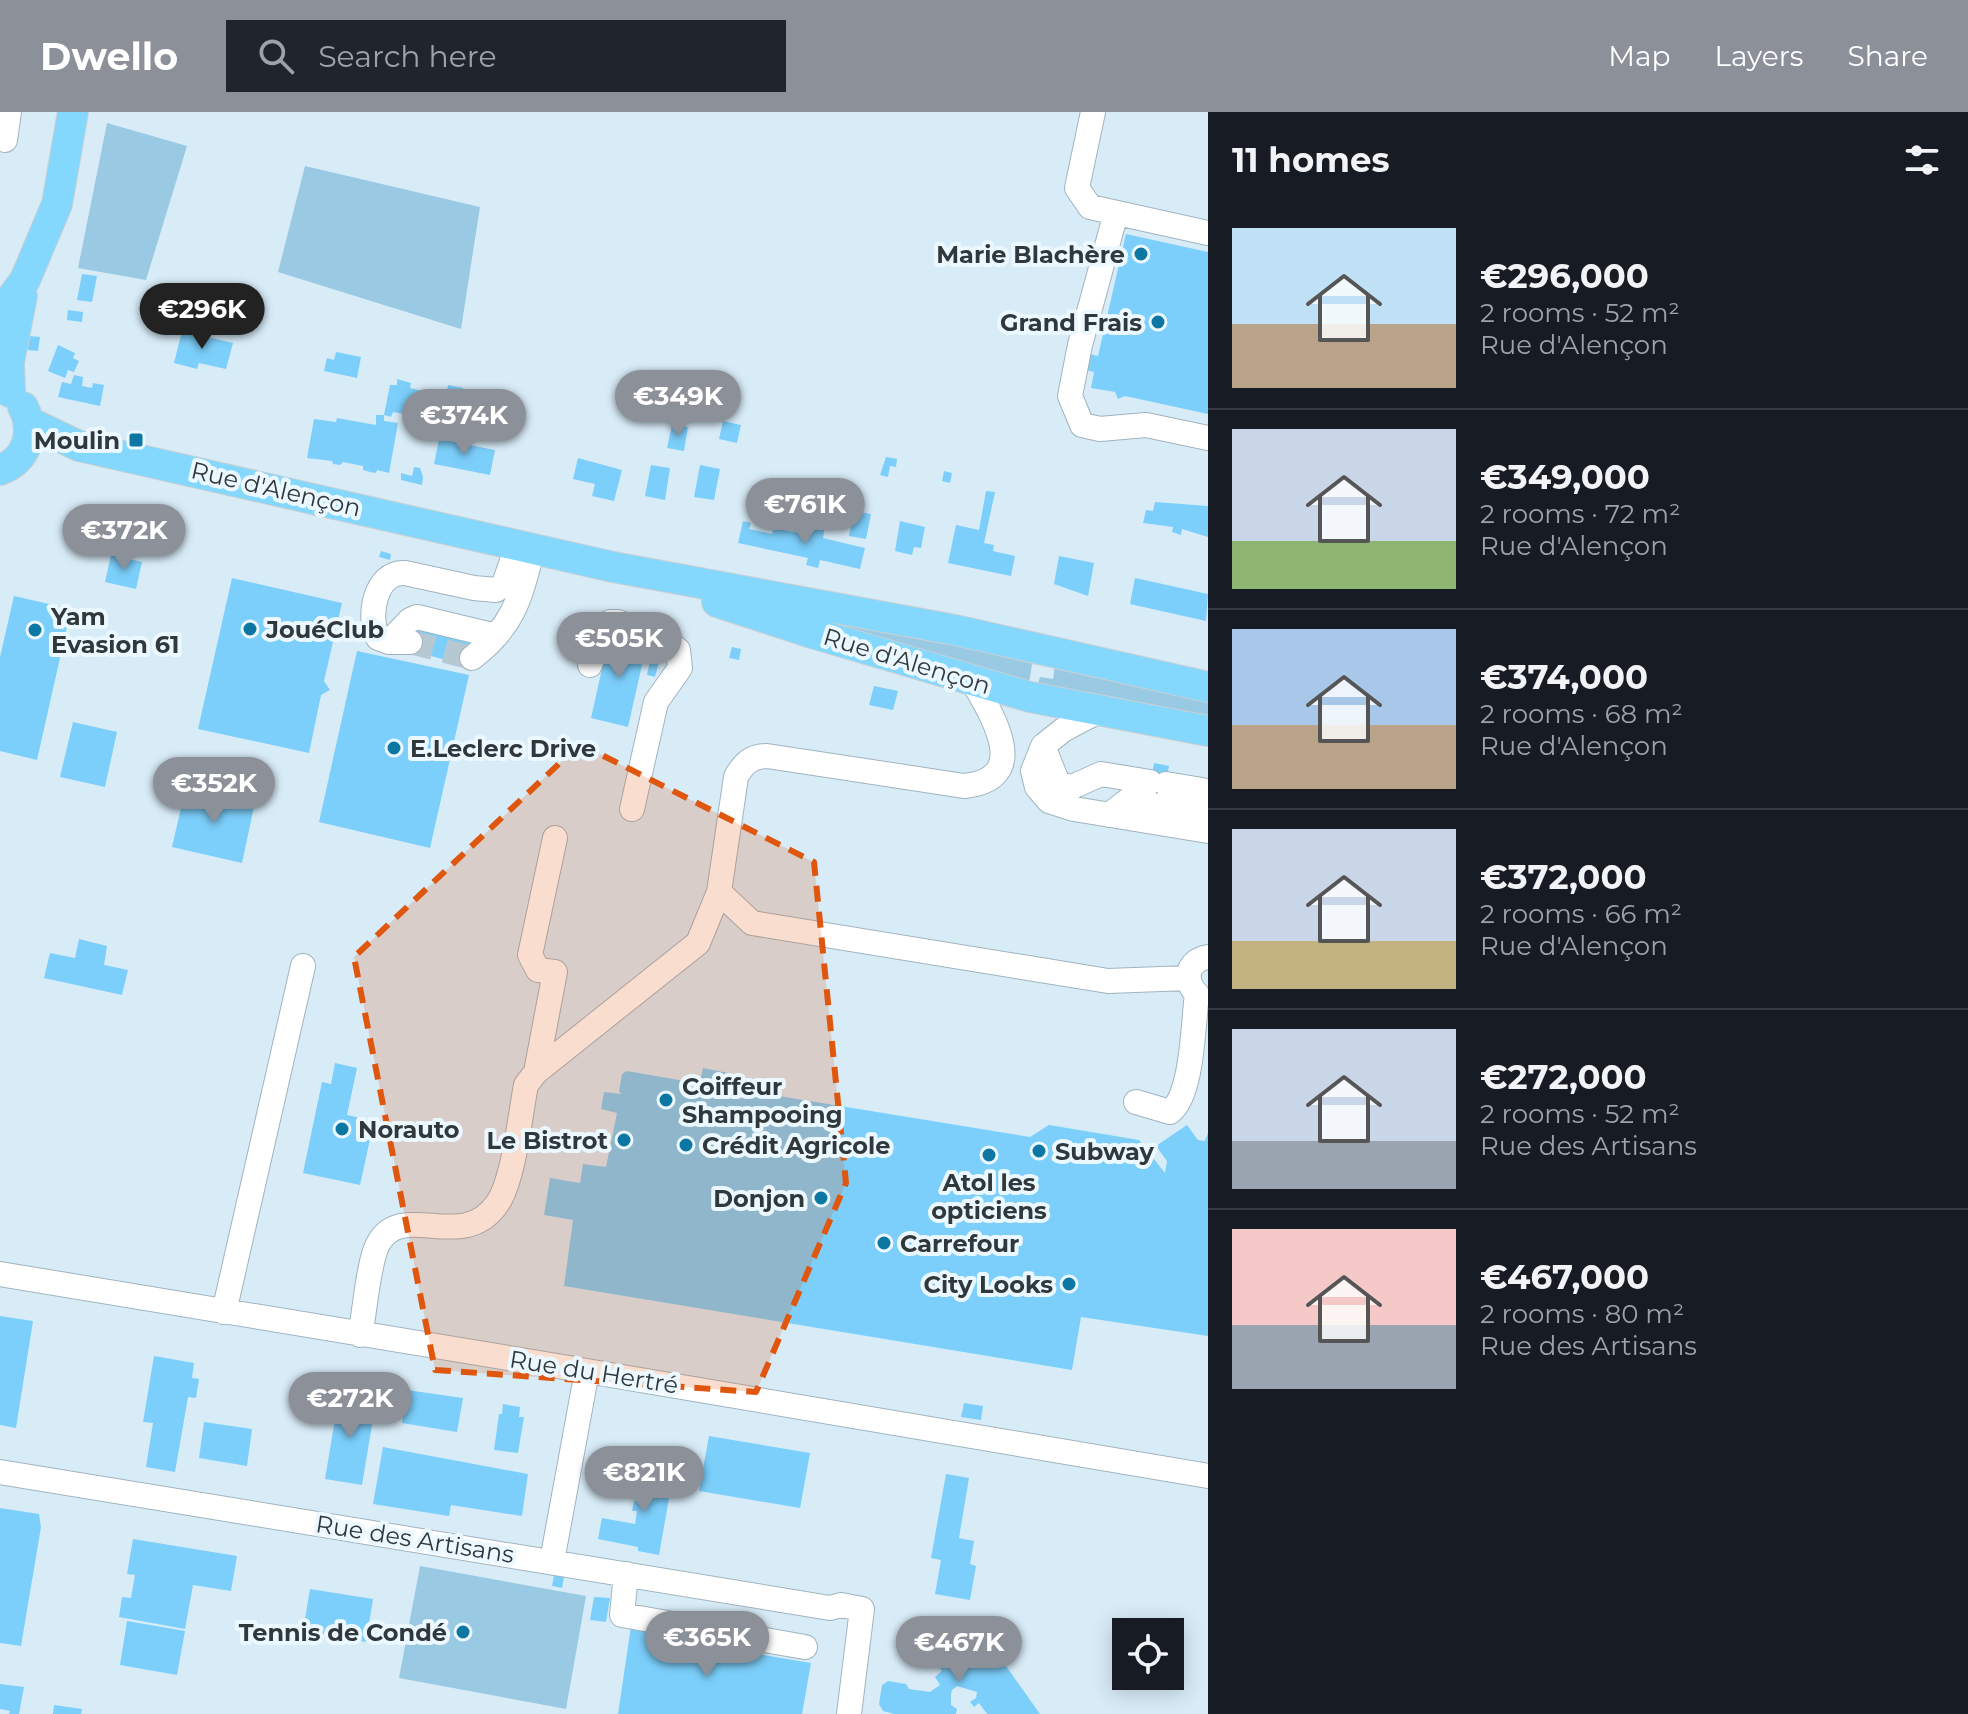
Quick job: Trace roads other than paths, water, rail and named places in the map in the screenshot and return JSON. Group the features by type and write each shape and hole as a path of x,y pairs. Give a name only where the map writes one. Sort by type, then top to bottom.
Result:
{"main road":[{"path":"6,468 30,436 25,410 5,390 25,280 57,204 73,112"},
{"path":"0,318 25,280"},
{"name":"Rue d'Alençon","path":"29,422 79,446 613,567 955,630 1208,687"},
{"name":"Rue d'Alençon","path":"6,468 79,446"},
{"name":"Rue d'Alençon","path":"613,567 973,682 1097,712 1208,731"}],"street":[{"path":"5,140 9,112"},
{"path":"1093,112 1077,188 1090,207 1208,233"},
{"path":"1116,213 1080,345 1070,396 1076,415 1082,425 1100,429 1146,425 1208,438"},
{"path":"496,636 417,617 410,620 400,642 378,638 372,627 378,594 388,575 395,572 496,590 504,584 526,546"},
{"path":"472,658 496,636 516,610 526,546"},
{"path":"590,665 610,622 618,622 667,641 678,650 680,668 656,702 632,809"},
{"path":"360,1335 376,1248 386,1233 395,1226 406,1224 451,1228 471,1225 486,1215 497,1204 505,1188 526,1085 536,1072 698,943 715,903 736,777 746,762 767,756 964,786 977,785 987,780 1000,766 1003,752 999,727 973,682"},
{"path":"1097,712 1063,730 1043,746 1033,771 1037,787 1049,801 1109,815 1208,831"},
{"path":"1043,746 1057,781 1062,785 1072,787 1101,774 1208,812"},
{"path":"1109,815 1131,798 1156,792 1202,790 1208,796"},
{"path":"536,1072 555,972 538,970 530,955 555,838"},
{"path":"715,903 752,923 1108,981 1198,990"},
{"path":"1136,1102 1170,1112 1177,1107 1185,1085 1198,990 1192,966 1208,957"},
{"path":"224,1312 303,966"},
{"name":"Rue du Hertré","path":"0,1274 1198,1475"},
{"path":"552,1561 587,1371"},
{"name":"Rue des Artisans","path":"0,1472 830,1608 841,1605 862,1609 849,1714"},
{"path":"626,1574 622,1615 805,1647"}],"tunnel":[{"path":"410,642 472,658"}],"place":[{"name":"Marie Blachère","path":"1141,254"},
{"name":"Grand Frais","path":"1158,322"},
{"name":"Moulin","path":"136,440"},
{"name":"JouéClub","path":"250,629"},
{"name":"Yam Evasion 61","path":"35,630"},
{"name":"E.Leclerc Drive","path":"394,748"},
{"name":"Coiffeur Shampooing","path":"666,1100"},
{"name":"Norauto","path":"342,1129"},
{"name":"Le Bistrot","path":"624,1140"},
{"name":"Crédit Agricole","path":"686,1145"},
{"name":"Subway","path":"1039,1151"},
{"name":"Atol les opticiens","path":"989,1155"},
{"name":"Donjon","path":"821,1198"},
{"name":"Carrefour","path":"884,1243"},
{"name":"City Looks","path":"1069,1284"},
{"name":"Tennis de Condé","path":"463,1632"}]}
